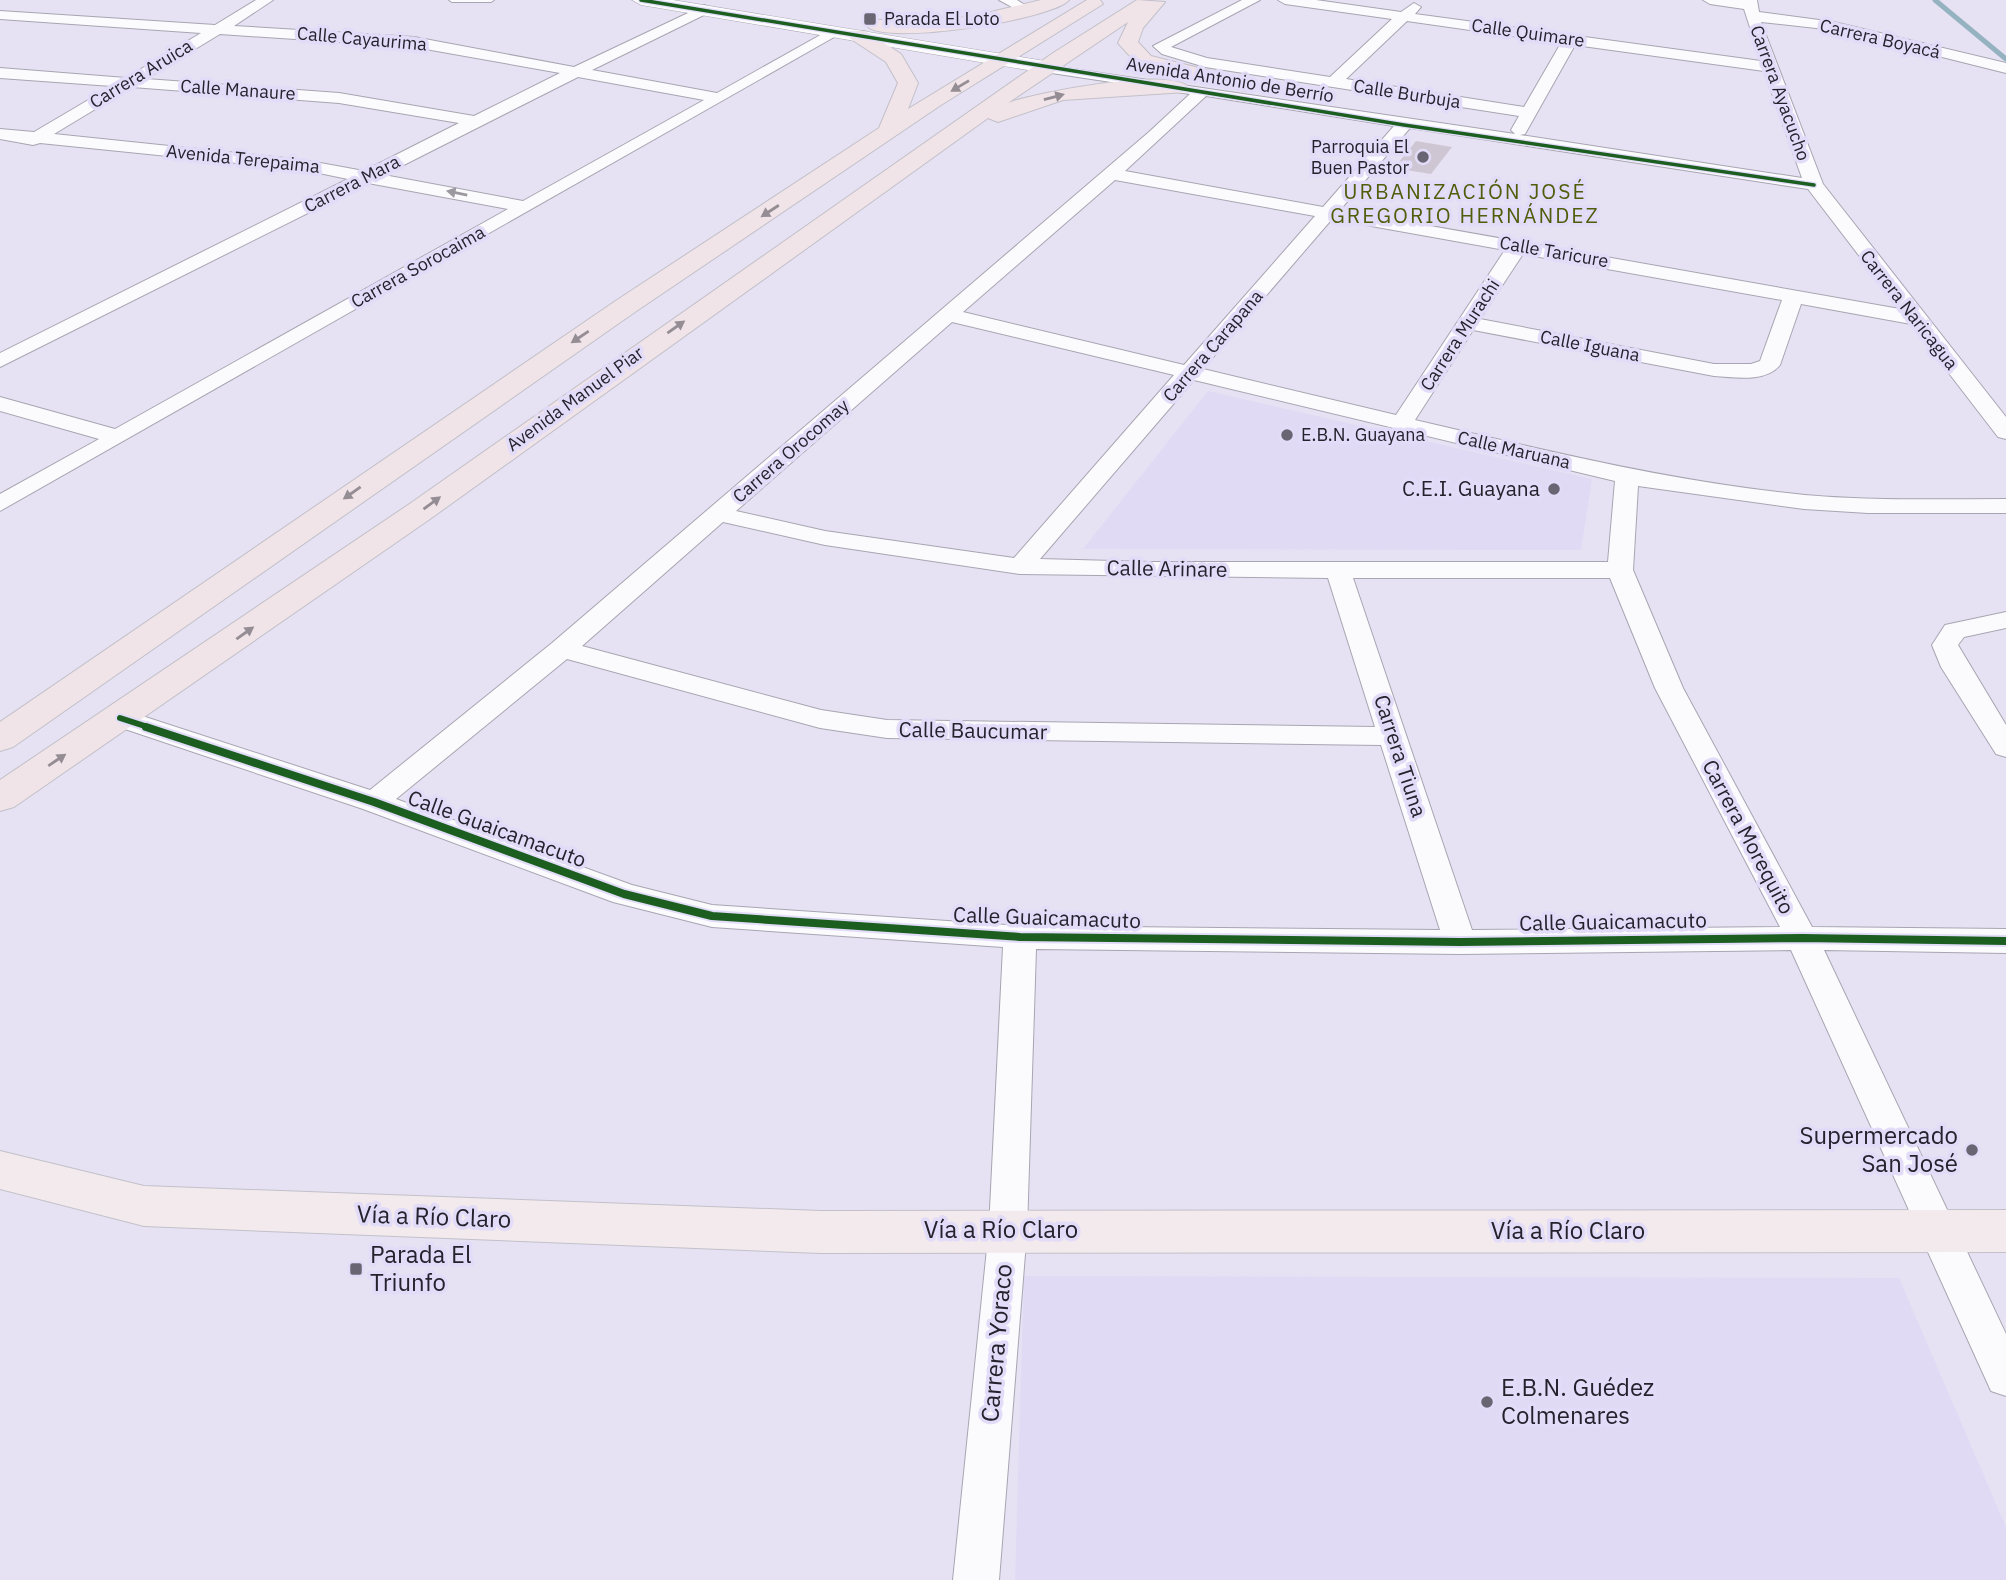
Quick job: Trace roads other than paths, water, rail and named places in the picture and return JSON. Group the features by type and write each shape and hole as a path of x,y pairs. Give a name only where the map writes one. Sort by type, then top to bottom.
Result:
{"highway":[{"path":"877,26 966,25 1027,11 1060,0"},
{"path":"0,739 592,329 888,132 1102,0"},
{"name":"Avenida Manuel Piar","path":"0,798 419,512 1053,62 1150,0"},
{"path":"1157,0 1134,27 1128,43 1144,60 1244,85"},
{"path":"858,35 894,58 908,83 888,132"},
{"path":"924,153 1008,111 1062,94 1118,87 1190,90"}],"main road":[{"name":"Vía a Río Claro","path":"0,1170 144,1206 821,1232 2006,1231"}],"street":[{"name":"Carrera Aruica","path":"9,148 38,138 266,0"},
{"name":"Avenida Antonio de Berrío","path":"641,0 710,5 877,26 1011,55"},
{"path":"1006,0 1027,11"},
{"name":"Calle Burbuja","path":"1253,0 1161,46 1167,51 1205,62 1531,113"},
{"name":"Calle Quimare","path":"1285,0 1770,67"},
{"path":"1334,82 1423,0"},
{"name":"Carrera Boyacá","path":"1710,0 1751,7 2002,67"},
{"name":"Avenida Antonio de Berrío","path":"710,5 836,32 1011,55 1190,90 1404,124 1515,136"},
{"name":"Carrera Mara","path":"0,361 710,5"},
{"name":"Carrera Ayacucho","path":"1751,7 1770,67 1813,181"},
{"name":"Calle Cayaurima","path":"0,15 414,42 720,98"},
{"name":"Carrera Sorocaima","path":"0,504 836,32"},
{"path":"1515,136 1531,113 1571,39"},
{"name":"Avenida Antonio de Berrío","path":"1053,62 1244,85 1515,136 1813,181"},
{"name":"Calle Manaure","path":"0,73 339,98 474,121"},
{"name":"Carrera Orocomay","path":"374,802 562,649 1111,174 1190,90"},
{"name":"Carrera Carapana","path":"1020,566 1331,212 1404,124"},
{"name":"Avenida Terepaima","path":"0,134 304,164 524,207"},
{"name":"Avenida Terepaima","path":"9,148 269,175 343,187 498,221"},
{"name":"Calle Taricure","path":"1111,174 1914,318"},
{"name":"Carrera Naricagua","path":"1813,181 1914,318 2006,432"},
{"name":"Carrera Murachi","path":"1401,424 1518,246"},
{"name":"Calle Iguana","path":"1467,323 1714,370 1754,371 1769,365 1794,296"},
{"name":"Calle Maruana","path":"949,315 1627,477 1804,502 1868,506 2006,506"},
{"path":"0,404 117,437"},
{"name":"Carrera Morequito","path":"1627,477 1620,570 1669,688 1802,938 2006,1378"},
{"name":"Calle Arinare","path":"718,514 825,538 1020,566 1620,570"},
{"name":"Carrera Tiuna","path":"1338,570 1460,942"},
{"path":"2006,620 1954,631 1945,645 1955,667 2006,748"},
{"name":"Calle Baucumar","path":"562,649 820,719 887,729 1394,736"},
{"name":"Calle Guaicamacuto","path":"120,718 374,802 624,894 712,916 1020,937 1460,942 1802,938 2006,941"},
{"name":"Carrera Yoraco","path":"976,1580 1008,1230 1020,937"}],"lane":[{"path":"452,0 491,0"}],"waterway":[{"path":"1935,0 2006,59"}],"place":[{"name":"Parada El Loto","path":"870,19"},
{"name":"Parroquia El Buen Pastor","path":"1423,157"},
{"name":"E.B.N. Guayana","path":"1287,435"},
{"name":"C.E.I. Guayana","path":"1554,489"},
{"name":"Supermercado San José","path":"1972,1150"},
{"name":"Parada El Triunfo","path":"356,1269"},
{"name":"E.B.N. Guédez Colmenares","path":"1487,1402"}],"district":[{"name":"URBANIZACIÓN JOSÉ GREGORIO HERNÁNDEZ","path":"1465,204"}]}
